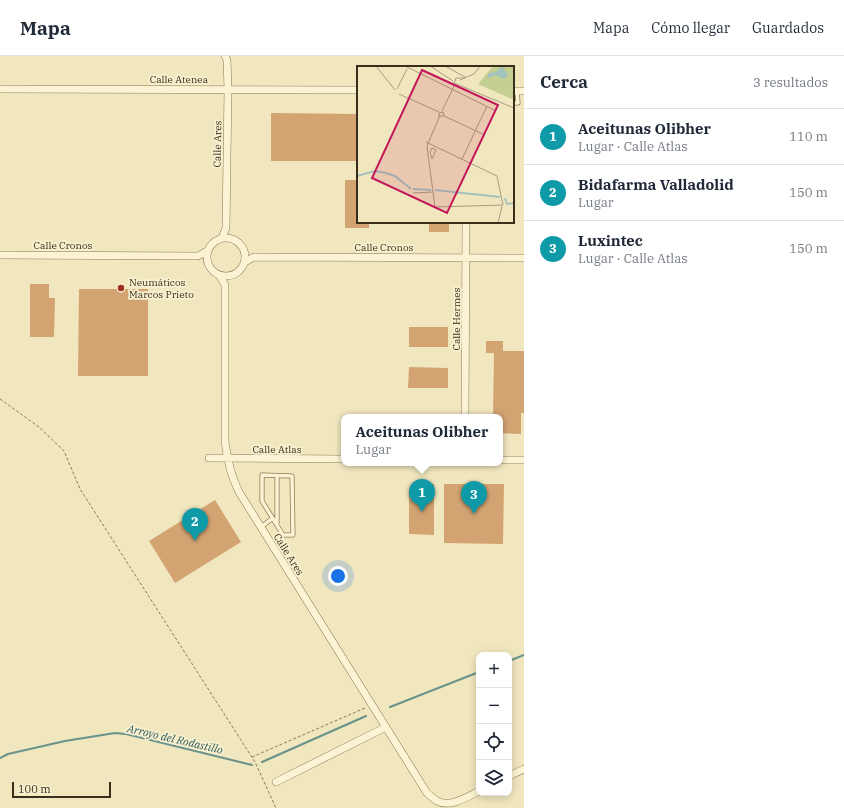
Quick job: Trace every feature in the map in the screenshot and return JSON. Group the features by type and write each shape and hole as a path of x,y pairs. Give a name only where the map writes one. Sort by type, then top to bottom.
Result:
{"street":[{"name":"Calle Ares","path":"222,238 226,228 227,57"},
{"name":"Calle Atenea","path":"0,89 357,90"},
{"name":"Calle Hermes","path":"465,414 466,223"},
{"path":"226,228 232,238 240,244 245,252 254,257"},
{"path":"207,262 208,251 213,243 222,238 232,238"},
{"name":"Calle Cronos","path":"0,255 198,256 208,251"},
{"path":"219,275 230,276 241,270 245,262 245,252"},
{"path":"198,256 207,262 210,268 219,275 225,285"},
{"name":"Calle Cronos","path":"245,262 254,257 524,258"},
{"name":"Calle Ares","path":"230,276 225,285 225,441 227,459 233,480 239,492 427,793 437,801 448,803 476,792"},
{"name":"Calle Atlas","path":"210,458 341,459"},
{"path":"503,460 524,460"},
{"path":"276,782 386,727"},
{"path":"512,775 524,769"}],"lane":[{"path":"518,91 518,103"},
{"path":"514,103 524,103"},
{"path":"262,475 277,476 292,476 293,535 283,535 262,501 262,475"},
{"path":"277,476 277,524"},
{"path":"261,527 273,518"}],"path":[{"path":"0,399 38,427 64,451 80,489 252,757 276,808"},
{"path":"252,757 372,705"}],"building":[{"path":"271,113 357,114 357,161 271,161"},
{"path":"345,180 357,180 357,223 369,223 369,228 345,228"},
{"path":"429,223 449,223 449,232 429,232"},
{"path":"30,284 49,284 49,298 55,298 54,337 30,337"},
{"path":"79,289 148,289 148,376 78,376"},
{"path":"409,327 448,327 448,347 409,347"},
{"path":"486,341 503,341 503,351 524,351 524,413 521,413 521,434 503,433 503,414 493,414 494,353 486,353"},
{"path":"409,367 448,368 448,388 408,388"},
{"path":"414,484 434,484 434,535 409,534 409,490 415,490"},
{"path":"444,484 504,484 503,544 444,543"},
{"path":"215,500 241,542 175,583 149,541"}],"waterway":[{"name":"Arroyo del Rodastillo","path":"512,660 524,655"},
{"name":"Arroyo del Rodastillo","path":"390,707 476,673"},
{"name":"Arroyo del Rodastillo","path":"262,762 366,716"},
{"name":"Arroyo del Rodastillo","path":"0,758 8,754 65,741 115,733 126,734 252,765"}],"place":[{"name":"Neumáticos Marcos Prieto","path":"121,288"},
{"name":"Aceitunas Olibher","path":"422,512"},
{"name":"Luxintec","path":"474,514"},
{"name":"Bidafarma Valladolid","path":"195,541"}]}
